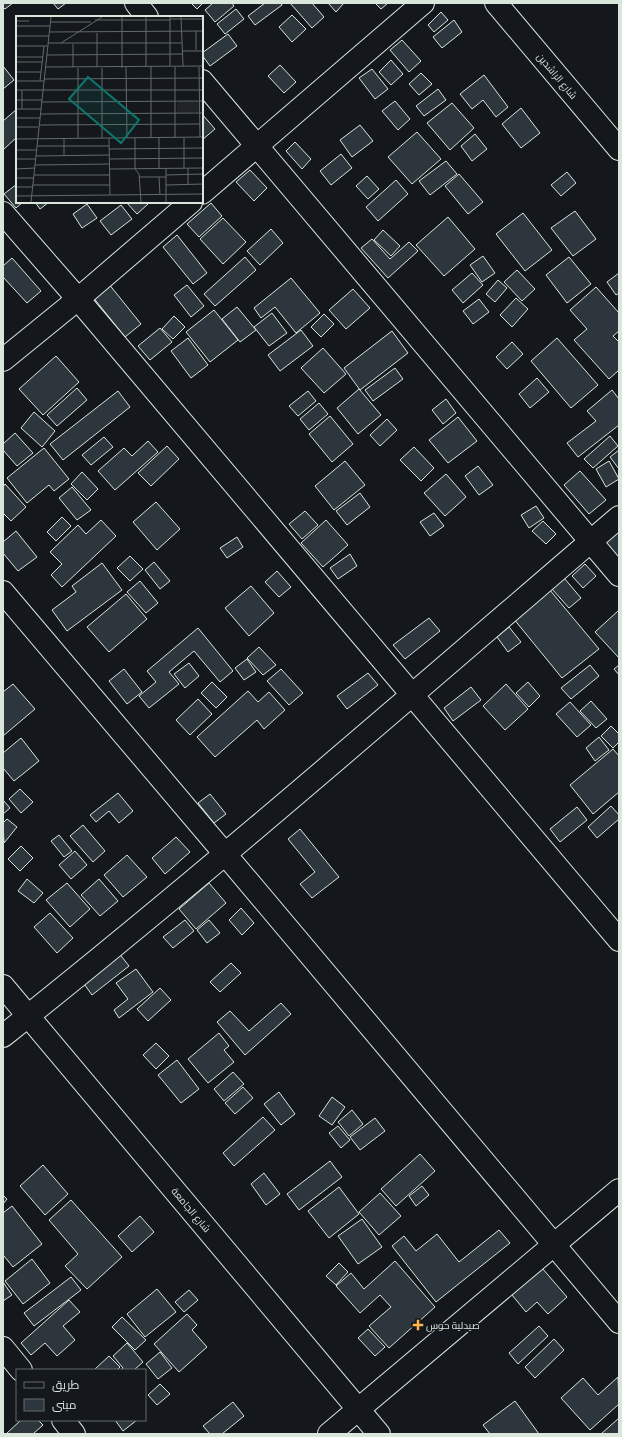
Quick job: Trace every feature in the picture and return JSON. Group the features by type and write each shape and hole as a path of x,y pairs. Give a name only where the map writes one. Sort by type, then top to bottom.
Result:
{"street":[{"path":"136,3 147,16"},
{"path":"203,192 423,3"},
{"name":"شارع الراشدين","path":"496,3 619,149"},
{"path":"203,82 619,575"},
{"path":"3,360 78,299 190,203"},
{"path":"3,213 78,299 619,940"},
{"path":"3,1036 225,854 412,696 619,517"},
{"path":"3,592 619,1322"},
{"name":"شارع الجامعة","path":"3,986 379,1434"},
{"path":"328,1434 619,1190"},
{"path":"3,1348 20,1369"},
{"path":"64,1421 74,1434"}],"building":[{"path":"3,3 13,3 5,9 3,7"},
{"path":"53,3 66,3 58,9"},
{"path":"191,3 203,3 197,9"},
{"path":"213,3 232,3 234,6 215,22 205,10"},
{"path":"265,3 281,3 282,5 255,25 248,16"},
{"path":"290,3 312,3 324,17 312,28"},
{"path":"328,3 344,3 336,12"},
{"path":"375,3 388,3 381,9"},
{"path":"236,9 244,19 225,34 217,24"},
{"path":"441,12 448,20 434,32 428,25"},
{"path":"292,15 306,29 292,42 279,27"},
{"path":"454,20 462,32 442,48 433,37"},
{"path":"228,34 237,46 210,66 203,56 203,52"},
{"path":"402,40 421,61 409,72 390,50"},
{"path":"391,60 403,74 391,85 379,72"},
{"path":"280,65 296,82 284,93 268,76"},
{"path":"3,66 14,80 3,89"},
{"path":"372,69 388,89 375,99 359,78"},
{"path":"421,73 432,84 419,95 409,84"},
{"path":"484,75 508,107 496,117 483,100 472,109 460,94"},
{"path":"438,89 446,100 424,116 416,106"},
{"path":"395,101 410,119 398,130 382,111"},
{"path":"452,103 474,128 450,150 427,123"},
{"path":"521,108 540,133 521,148 502,124"},
{"path":"16,110 16,138 3,150 3,121"},
{"path":"203,115 215,129 203,139"},
{"path":"360,125 373,141 352,157 340,140"},
{"path":"417,132 441,159 412,184 388,157"},
{"path":"475,134 487,149 472,161 461,146"},
{"path":"295,142 311,159 302,169 286,151"},
{"path":"341,154 352,168 331,185 320,171"},
{"path":"446,161 457,174 430,195 419,181"},
{"path":"250,170 267,188 254,201 236,182"},
{"path":"567,172 576,183 561,196 551,185"},
{"path":"459,174 483,202 468,214 445,186"},
{"path":"367,176 379,189 368,199 356,186"},
{"path":"396,180 408,194 378,221 366,207"},
{"path":"16,185 16,203 22,203 16,208 4,194"},
{"path":"36,203 48,203 40,209"},
{"path":"127,203 148,204 137,214"},
{"path":"211,203 222,216 199,237 187,224"},
{"path":"87,204 97,218 82,228 73,214"},
{"path":"121,205 132,219 111,235 100,221"},
{"path":"575,211 596,239 573,256 551,228"},
{"path":"523,213 552,250 525,271 496,234"},
{"path":"448,217 475,249 444,276 416,245"},
{"path":"223,218 246,242 223,264 200,239"},
{"path":"271,229 283,243 260,265 247,251"},
{"path":"383,230 400,246 391,256 374,240"},
{"path":"177,235 207,273 193,284 163,247"},
{"path":"372,239 390,259 409,242 418,251 388,278 361,248"},
{"path":"483,256 495,273 482,282 470,265"},
{"path":"245,257 256,270 215,306 204,294"},
{"path":"569,257 591,284 567,303 546,275"},
{"path":"12,258 41,291 27,303 3,277 3,266"},
{"path":"517,270 535,289 522,301 504,282"},
{"path":"472,273 483,285 463,303 452,290"},
{"path":"619,273 619,293 616,295 607,282"},
{"path":"104,278 141,324 125,337 88,291"},
{"path":"291,278 320,313 296,333 275,307 261,318 254,308"},
{"path":"498,280 507,288 495,302 486,294"},
{"path":"187,285 204,306 191,317 174,295"},
{"path":"596,287 619,313 619,331 613,336 619,342 619,370 609,379 574,340 587,329 570,310"},
{"path":"353,289 370,308 346,329 329,310"},
{"path":"516,298 528,309 512,327 500,315"},
{"path":"479,299 489,312 473,324 463,311"},
{"path":"237,307 256,330 240,342 222,319"},
{"path":"214,310 238,340 210,362 186,332"},
{"path":"272,313 287,333 269,346 254,327"},
{"path":"324,314 334,324 321,337 311,327"},
{"path":"174,316 185,327 173,339 162,329"},
{"path":"160,328 172,342 150,360 138,346"},
{"path":"301,330 313,346 280,371 268,355"},
{"path":"392,331 408,353 360,390 344,368"},
{"path":"188,338 208,365 191,378 171,351"},
{"path":"557,338 598,385 571,408 531,361"},
{"path":"512,342 523,354 507,369 496,357"},
{"path":"323,348 346,374 324,393 301,368"},
{"path":"56,356 79,382 43,415 19,389"},
{"path":"395,368 403,379 373,401 365,390"},
{"path":"537,378 549,392 530,408 519,394"},
{"path":"77,388 87,400 57,426 47,415"},
{"path":"359,389 381,415 358,434 337,408"},
{"path":"612,390 619,399 619,425 578,457 567,443 596,421 587,411"},
{"path":"118,391 130,407 63,460 50,444"},
{"path":"308,391 316,401 298,416 289,406"},
{"path":"446,399 456,413 443,424 432,410"},
{"path":"319,403 328,414 309,430 300,419"},
{"path":"34,412 55,431 42,447 21,428"},
{"path":"330,416 353,444 332,462 309,434"},
{"path":"458,417 477,441 448,463 429,440"},
{"path":"387,419 397,430 380,446 370,435"},
{"path":"15,433 33,453 17,466 3,450 3,444"},
{"path":"610,436 618,446 593,468 584,459"},
{"path":"104,437 113,447 91,465 82,455"},
{"path":"148,441 158,452 115,490 98,471 124,448 132,456"},
{"path":"167,446 179,459 151,486 138,473"},
{"path":"414,447 434,468 421,481 400,460"},
{"path":"44,448 69,479 54,491 49,485 27,503 7,478"},
{"path":"619,450 619,469 610,457"},
{"path":"345,461 365,485 334,510 315,486"},
{"path":"609,461 619,479 606,487 596,469"},
{"path":"478,466 493,485 479,495 465,476"},
{"path":"580,471 606,500 589,514 564,485"},
{"path":"82,472 98,489 87,500 71,484"},
{"path":"446,474 466,497 445,516 424,493"},
{"path":"5,484 26,507 11,521 3,513 3,487"},
{"path":"72,487 91,510 77,520 59,498"},
{"path":"360,493 370,507 347,525 336,511"},
{"path":"156,502 180,529 157,550 133,522"},
{"path":"536,506 544,518 529,528 521,515"},
{"path":"305,511 318,525 302,539 289,524"},
{"path":"434,513 444,526 430,536 420,522"},
{"path":"62,517 71,526 56,541 47,532"},
{"path":"101,520 116,536 62,587 51,575 62,564 50,552 78,525 86,534"},
{"path":"326,520 348,545 323,567 301,543"},
{"path":"543,521 556,534 546,544 532,531"},
{"path":"619,521 619,556 617,558 600,536"},
{"path":"16,531 37,557 18,571 3,553 3,542"},
{"path":"237,537 243,547 227,558 220,548"},
{"path":"350,554 357,566 338,579 330,568"},
{"path":"130,556 143,569 130,581 117,568"},
{"path":"154,562 170,581 160,589 145,570"},
{"path":"102,563 122,590 67,631 52,610 76,592 72,586"},
{"path":"585,564 596,576 583,588 572,576"},
{"path":"277,571 291,587 279,597 265,582"},
{"path":"564,578 581,598 569,608 552,589"},
{"path":"140,581 158,603 146,613 127,592"},
{"path":"251,586 274,613 249,636 225,608"},
{"path":"549,589 599,649 562,678 513,618"},
{"path":"126,594 147,619 109,652 87,627"},
{"path":"619,610 619,658 595,632"},
{"path":"429,618 440,631 405,659 393,645"},
{"path":"509,627 521,642 508,652 497,637"},
{"path":"198,628 233,671 220,682 194,651 169,672 179,684 149,708 139,696 156,682 147,671"},
{"path":"259,647 276,665 263,675 247,658"},
{"path":"247,659 256,672 244,680 235,668"},
{"path":"189,663 199,676 185,688 174,674"},
{"path":"590,665 599,676 571,699 561,688"},
{"path":"619,665 619,675 614,669"},
{"path":"124,669 142,692 127,704 109,681"},
{"path":"281,669 303,693 289,705 267,681"},
{"path":"368,673 378,685 347,709 337,696"},
{"path":"212,682 227,697 216,708 201,693"},
{"path":"528,682 540,696 529,707 516,693"},
{"path":"13,684 35,709 3,736 3,692"},
{"path":"506,684 528,709 505,730 483,706"},
{"path":"471,687 481,700 453,721 444,708"},
{"path":"248,691 258,702 269,692 285,710 264,729 257,720 215,757 197,737"},
{"path":"198,699 212,714 190,735 176,720"},
{"path":"591,701 607,719 596,728 580,711"},
{"path":"570,702 591,725 577,737 556,714"},
{"path":"611,726 619,734 619,742 613,748 601,736"},
{"path":"599,737 609,750 595,761 586,748"},
{"path":"21,738 39,761 14,781 3,768 3,753"},
{"path":"613,749 619,756 619,792 593,814 570,785"},
{"path":"20,789 33,802 21,813 9,799"},
{"path":"118,793 133,811 119,823 109,811 96,822 90,815"},
{"path":"210,794 226,814 214,823 198,803"},
{"path":"3,800 10,808 3,814"},
{"path":"611,806 619,815 619,819 597,838 588,827"},
{"path":"577,807 587,820 560,842 550,829"},
{"path":"7,819 17,827 4,843 3,823"},
{"path":"83,825 105,851 93,862 70,836"},
{"path":"300,829 339,877 312,898 300,884 315,872 288,839"},
{"path":"59,835 72,851 64,857 51,841"},
{"path":"176,837 190,852 165,874 152,858"},
{"path":"21,846 33,858 20,871 8,859"},
{"path":"75,851 87,865 71,879 59,865"},
{"path":"127,855 147,877 123,897 104,875"},
{"path":"27,879 43,893 34,903 18,891"},
{"path":"99,879 118,901 100,916 81,895"},
{"path":"67,883 90,909 70,927 46,900"},
{"path":"209,883 226,903 196,929 179,909"},
{"path":"241,908 254,923 242,935 229,920"},
{"path":"50,913 73,938 57,953 34,927"},
{"path":"185,920 194,931 173,948 163,937"},
{"path":"209,920 220,933 207,943 197,930"},
{"path":"118,952 129,966 92,995 82,981"},
{"path":"231,963 241,973 220,992 210,982"},
{"path":"136,969 153,992 119,1018 114,1010 128,999 116,983"},
{"path":"160,988 171,1000 148,1021 137,1009"},
{"path":"281,1003 291,1014 245,1055 217,1022 230,1011 249,1031"},
{"path":"219,1033 229,1046 224,1050 234,1062 208,1083 188,1059"},
{"path":"156,1043 169,1056 156,1069 143,1055"},
{"path":"177,1060 199,1089 181,1103 158,1075"},
{"path":"233,1072 244,1084 224,1101 214,1089"},
{"path":"243,1087 253,1098 235,1114 225,1103"},
{"path":"279,1092 295,1114 281,1125 264,1104"},
{"path":"332,1097 345,1107 332,1125 319,1116"},
{"path":"352,1110 363,1124 349,1136 338,1122"},
{"path":"263,1117 275,1130 234,1166 223,1153"},
{"path":"375,1118 385,1131 360,1150 350,1137"},
{"path":"338,1126 350,1140 341,1148 329,1133"},
{"path":"420,1154 435,1171 396,1206 381,1189"},
{"path":"330,1161 342,1177 299,1210 287,1194"},
{"path":"43,1165 68,1194 45,1215 20,1186"},
{"path":"264,1173 280,1194 266,1205 251,1184"},
{"path":"422,1186 429,1195 416,1206 409,1196"},
{"path":"339,1187 359,1214 329,1238 308,1211"},
{"path":"380,1193 401,1216 379,1235 359,1212"},
{"path":"3,1195 7,1199 3,1204"},
{"path":"71,1200 122,1257 87,1289 65,1266 78,1254 49,1220"},
{"path":"12,1206 42,1244 13,1267 4,1256 3,1257 3,1213"},
{"path":"140,1216 154,1232 132,1252 118,1236"},
{"path":"362,1219 382,1247 358,1264 338,1236"},
{"path":"499,1230 510,1243 436,1302 392,1246 404,1236 416,1251 437,1234 459,1262"},
{"path":"32,1259 50,1283 23,1304 5,1281"},
{"path":"395,1261 435,1307 389,1348 369,1326 391,1307 380,1295 360,1313 336,1286 351,1273 364,1289"},
{"path":"339,1263 348,1272 336,1285 326,1276"},
{"path":"542,1268 567,1297 548,1314 537,1302 526,1312 512,1295"},
{"path":"71,1277 81,1290 34,1326 24,1313"},
{"path":"3,1282 12,1295 3,1301"},
{"path":"157,1289 176,1312 145,1337 127,1314"},
{"path":"189,1290 198,1300 184,1312 175,1302"},
{"path":"69,1300 80,1312 63,1326 75,1340 57,1356 45,1343 31,1355 21,1343"},
{"path":"187,1314 197,1325 192,1330 207,1347 179,1372 154,1344"},
{"path":"122,1317 146,1340 135,1350 112,1327"},
{"path":"539,1326 548,1336 518,1364 509,1353"},
{"path":"368,1329 385,1347 375,1356 358,1338"},
{"path":"554,1339 564,1350 535,1378 525,1367"},
{"path":"127,1343 143,1362 135,1369 122,1369 123,1368 113,1356"},
{"path":"160,1352 172,1368 158,1379 146,1364"},
{"path":"109,1356 120,1367 118,1369 95,1369"},
{"path":"618,1377 619,1404 590,1430 561,1398 583,1378 598,1395"},
{"path":"160,1384 170,1394 157,1405 148,1395"},
{"path":"515,1401 539,1434 490,1434 483,1425"},
{"path":"233,1402 244,1416 222,1434 210,1434 203,1426"},
{"path":"619,1418 619,1434 601,1434"},
{"path":"20,1421 39,1421 43,1425 33,1434 6,1434"},
{"path":"116,1421 136,1421 123,1431"}],"place":[{"name":"صيدلية حوس","path":"418,1325"}]}
